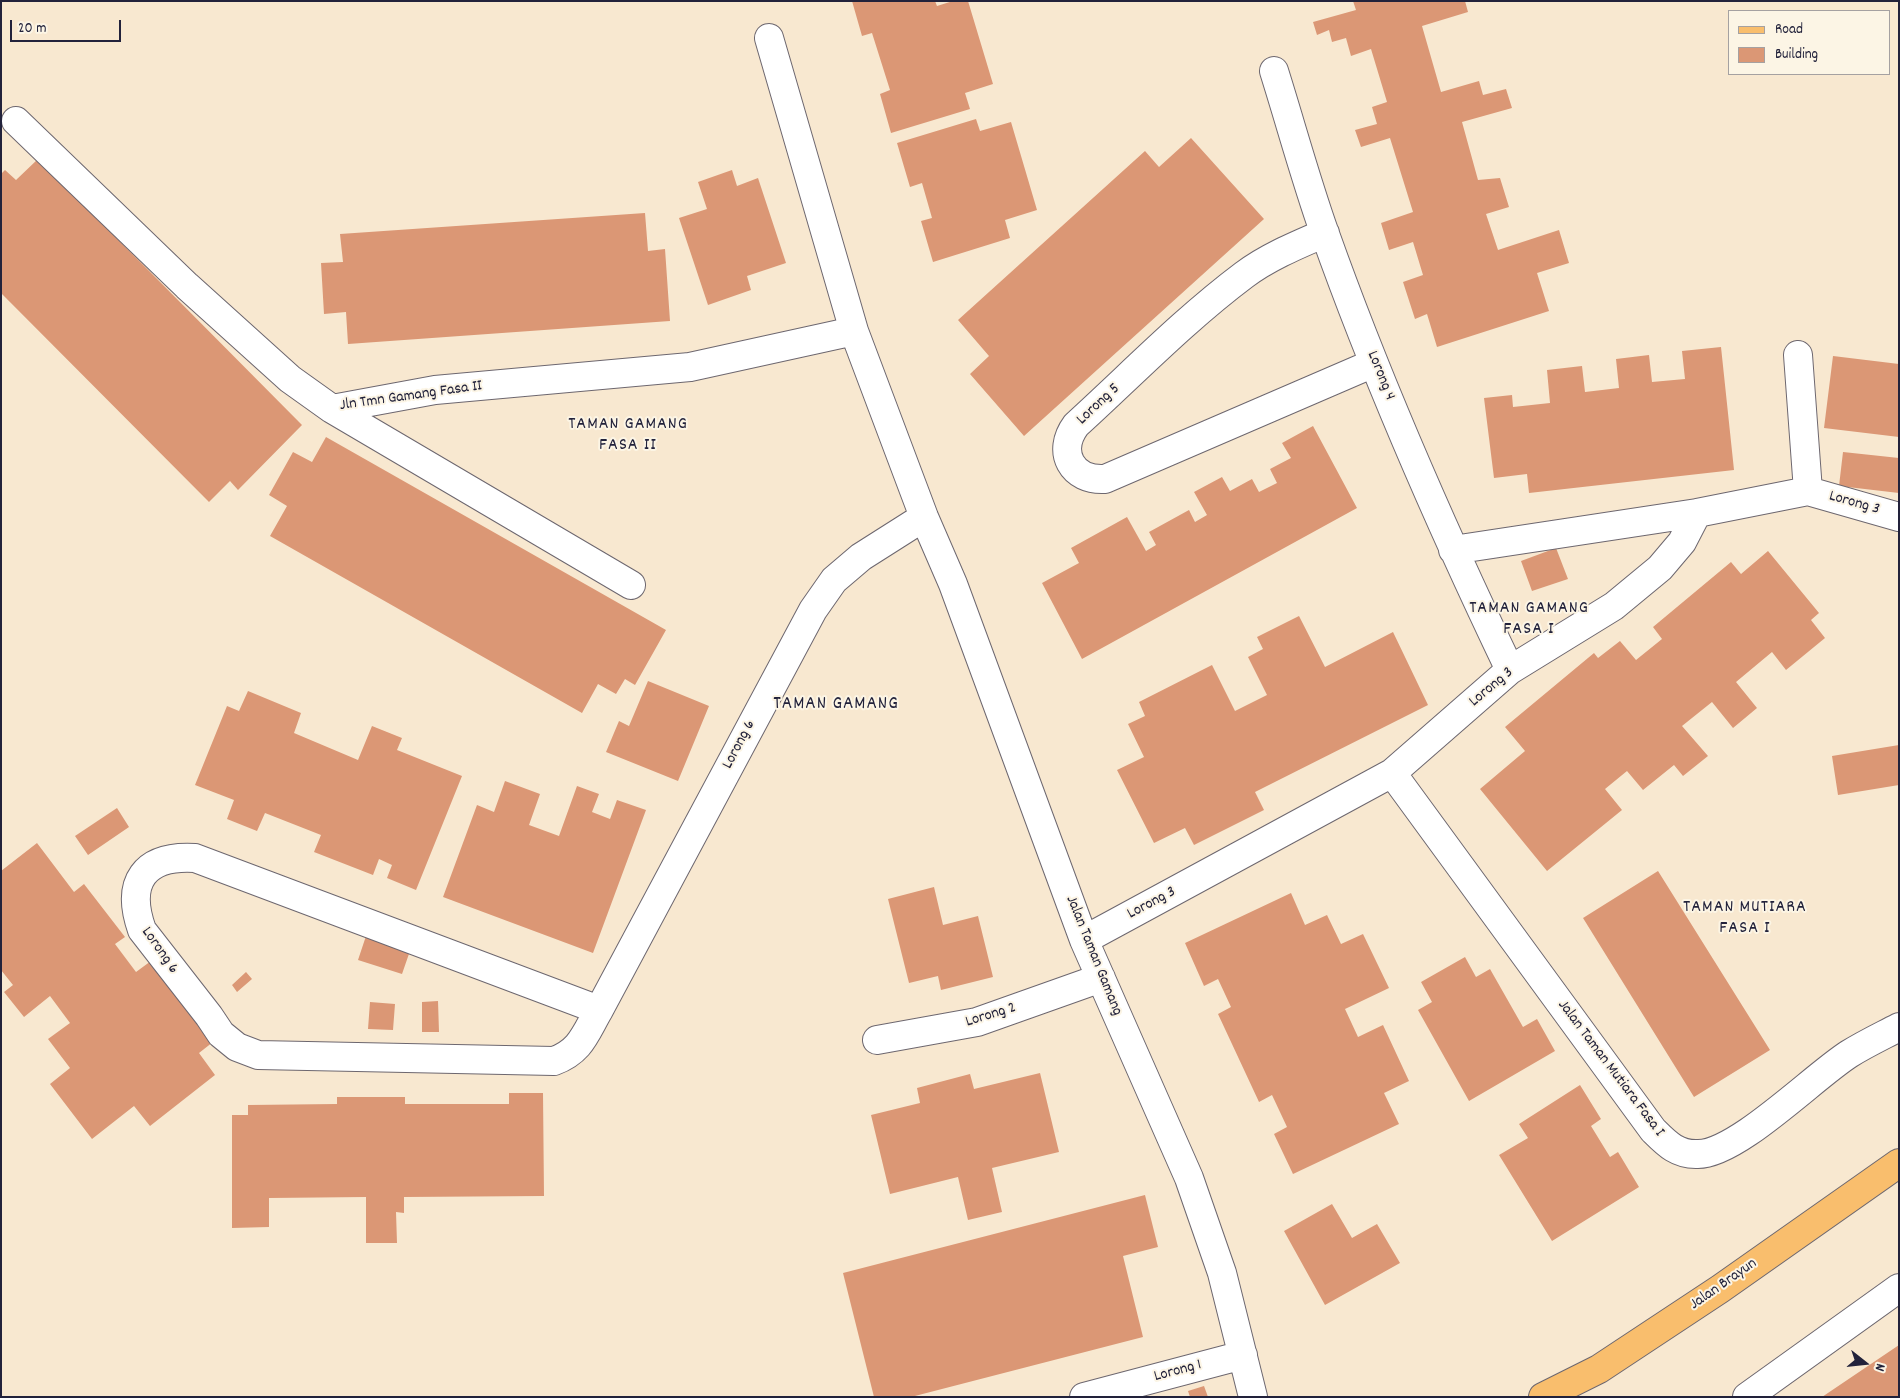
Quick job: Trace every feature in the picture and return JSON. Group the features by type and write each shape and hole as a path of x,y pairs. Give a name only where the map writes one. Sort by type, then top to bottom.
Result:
{"main road":[{"name":"Jalan Brayun","path":"1543,1397 1599,1369 1720,1288 1899,1163"}],"street":[{"name":"Jalan Taman Gamang","path":"769,38 854,331 924,517 953,584 1084,940 1190,1178 1222,1273 1253,1397"},
{"name":"Lorong 4","path":"1274,71 1325,233 1374,363 1453,550 1510,670"},
{"name":"Jln Tmn Gamang Fasa II","path":"16,121 187,286 290,380 332,409 435,390 690,367 854,331"},
{"name":"Lorong 5","path":"1325,233 1285,250 1245,274 1192,318 1076,425 1070,433 1067,443 1070,463 1085,476 1095,479 1105,478 1374,363"},
{"path":"1798,355 1808,491"},
{"path":"332,409 630,585"},
{"name":"Lorong 3","path":"1084,940 1392,773 1510,670 1614,606 1660,568 1682,542 1697,513 1808,491 1899,517"},
{"path":"1453,550 1697,513"},
{"name":"Lorong 6","path":"598,1010 195,858 177,857 160,862 150,867 142,875 137,885 136,913 142,930 221,1034 237,1047 258,1055 554,1061 567,1056 578,1048 812,610 834,580 861,557 924,517"},
{"name":"Jalan Taman Mutiara Fasa I","path":"1392,773 1652,1130 1670,1147 1683,1154 1700,1154 1719,1148 1748,1132 1848,1055 1899,1027"},
{"name":"Lorong 2","path":"877,1040 977,1022 1101,978"},
{"path":"1746,1397 1899,1288"},
{"name":"Lorong 1","path":"1084,1397 1243,1355"}],"building":[{"path":"852,1 935,1 937,6 953,1 968,1 993,84 965,93 970,109 891,133 880,94 890,90 872,33 862,36"},
{"path":"1353,1 1465,1 1468,12 1422,26 1441,92 1479,81 1483,95 1506,89 1512,108 1462,122 1478,180 1500,178 1509,207 1486,214 1498,250 1559,230 1569,263 1537,273 1549,311 1437,347 1427,314 1415,319 1403,282 1423,275 1413,242 1389,250 1381,223 1413,212 1390,138 1361,147 1355,130 1377,124 1372,107 1387,102 1371,49 1351,56 1346,38 1332,42 1329,30 1317,35 1313,22 1356,10"},
{"path":"976,119 980,131 1011,122 1037,210 1005,220 1010,238 933,262 921,221 932,218 922,183 910,187 897,143"},
{"path":"1191,138 1264,219 1024,436 970,374 989,356 958,320 1145,151 1159,167"},
{"path":"38,159 302,425 238,490 230,481 209,502 1,293 1,174 5,170 16,180"},
{"path":"732,170 737,186 758,178 786,263 747,276 751,290 708,305 679,218 707,209 698,182"},
{"path":"645,213 648,251 665,249 670,321 348,344 346,312 324,314 321,263 343,262 340,234"},
{"path":"1721,347 1734,470 1529,493 1527,474 1494,478 1484,398 1512,395 1513,407 1550,403 1547,370 1582,366 1585,392 1619,388 1616,359 1649,355 1652,382 1685,379 1682,351"},
{"path":"1833,356 1899,364 1899,437 1824,428"},
{"path":"1313,426 1357,508 1082,659 1042,583 1079,563 1071,548 1127,517 1146,551 1156,545 1149,532 1189,510 1195,522 1207,515 1194,492 1222,477 1230,491 1252,479 1259,492 1277,483 1270,469 1291,458 1282,443"},
{"path":"326,437 666,630 635,685 625,679 616,694 598,684 582,713 270,536 287,506 269,495 293,452 312,462"},
{"path":"1843,452 1899,458 1899,493 1839,486"},
{"path":"1556,548 1568,579 1532,591 1521,561"},
{"path":"1768,551 1819,613 1811,620 1825,638 1786,670 1772,652 1736,682 1757,708 1733,728 1712,702 1682,726 1708,756 1683,776 1674,765 1643,790 1627,771 1605,789 1622,810 1547,871 1480,789 1525,751 1505,727 1594,653 1598,658 1620,641 1636,660 1662,639 1653,627 1731,562 1741,574"},
{"path":"1299,616 1325,667 1393,632 1428,705 1255,792 1264,810 1194,845 1185,828 1154,843 1117,770 1144,757 1128,724 1145,716 1139,702 1212,665 1235,711 1267,695 1248,657 1263,649 1257,637"},
{"path":"648,681 709,706 678,781 606,752 619,721 629,726"},
{"path":"248,691 301,713 294,733 358,760 372,726 402,738 397,750 462,776 416,890 387,878 392,865 379,859 373,875 314,852 321,835 265,813 257,831 227,819 234,800 195,785 227,706 239,711"},
{"path":"1899,745 1899,785 1838,795 1832,756"},
{"path":"505,781 540,794 529,825 559,836 577,786 599,794 592,812 610,819 617,800 646,810 593,953 443,897 477,805 494,812"},
{"path":"117,808 129,827 88,855 75,836"},
{"path":"37,843 74,892 84,884 125,937 115,944 136,972 151,961 213,1042 199,1053 215,1075 150,1126 134,1106 92,1139 50,1084 70,1068 48,1039 70,1023 50,996 24,1017 4,992 13,985 1,970 1,871"},
{"path":"1658,871 1770,1050 1694,1097 1583,918"},
{"path":"934,887 943,925 978,916 993,977 941,990 938,976 909,983 888,899"},
{"path":"1291,893 1305,925 1327,915 1341,944 1363,934 1389,988 1345,1009 1358,1037 1383,1025 1409,1081 1384,1093 1399,1124 1293,1174 1274,1134 1287,1127 1272,1095 1259,1102 1218,1014 1231,1007 1218,979 1204,986 1185,943"},
{"path":"367,933 411,948 402,974 358,960"},
{"path":"1465,957 1476,977 1490,969 1523,1027 1537,1019 1555,1051 1469,1101 1418,1010 1432,1002 1421,982"},
{"path":"246,972 252,979 237,992 232,985"},
{"path":"438,1001 439,1032 422,1032 422,1002"},
{"path":"370,1002 395,1004 393,1030 368,1029"},
{"path":"1040,1073 1059,1152 992,1168 1002,1212 968,1220 958,1177 890,1194 871,1115 920,1103 917,1088 970,1074 974,1089"},
{"path":"1580,1085 1601,1119 1591,1126 1610,1157 1618,1152 1639,1187 1552,1241 1499,1155 1528,1138 1519,1124"},
{"path":"509,1093 543,1093 544,1196 404,1197 404,1213 396,1212 397,1243 366,1243 366,1197 269,1198 269,1227 232,1228 232,1115 248,1115 248,1105 337,1104 337,1097 405,1097 405,1104 509,1104"},
{"path":"1145,1195 1158,1247 1123,1256 1143,1337 911,1397 874,1397 843,1273"},
{"path":"1332,1204 1352,1238 1377,1224 1400,1263 1325,1305 1284,1231"},
{"path":"1899,1345 1899,1397 1822,1397"},
{"path":"1204,1386 1208,1397 1190,1397 1188,1391"}],"district":[{"name":"TAMAN GAMANG FASA II","path":"628,436"},
{"name":"TAMAN GAMANG FASA I","path":"1529,620"},
{"name":"TAMAN GAMANG","path":"836,705"},
{"name":"TAMAN MUTIARA FASA I","path":"1745,920"}]}
